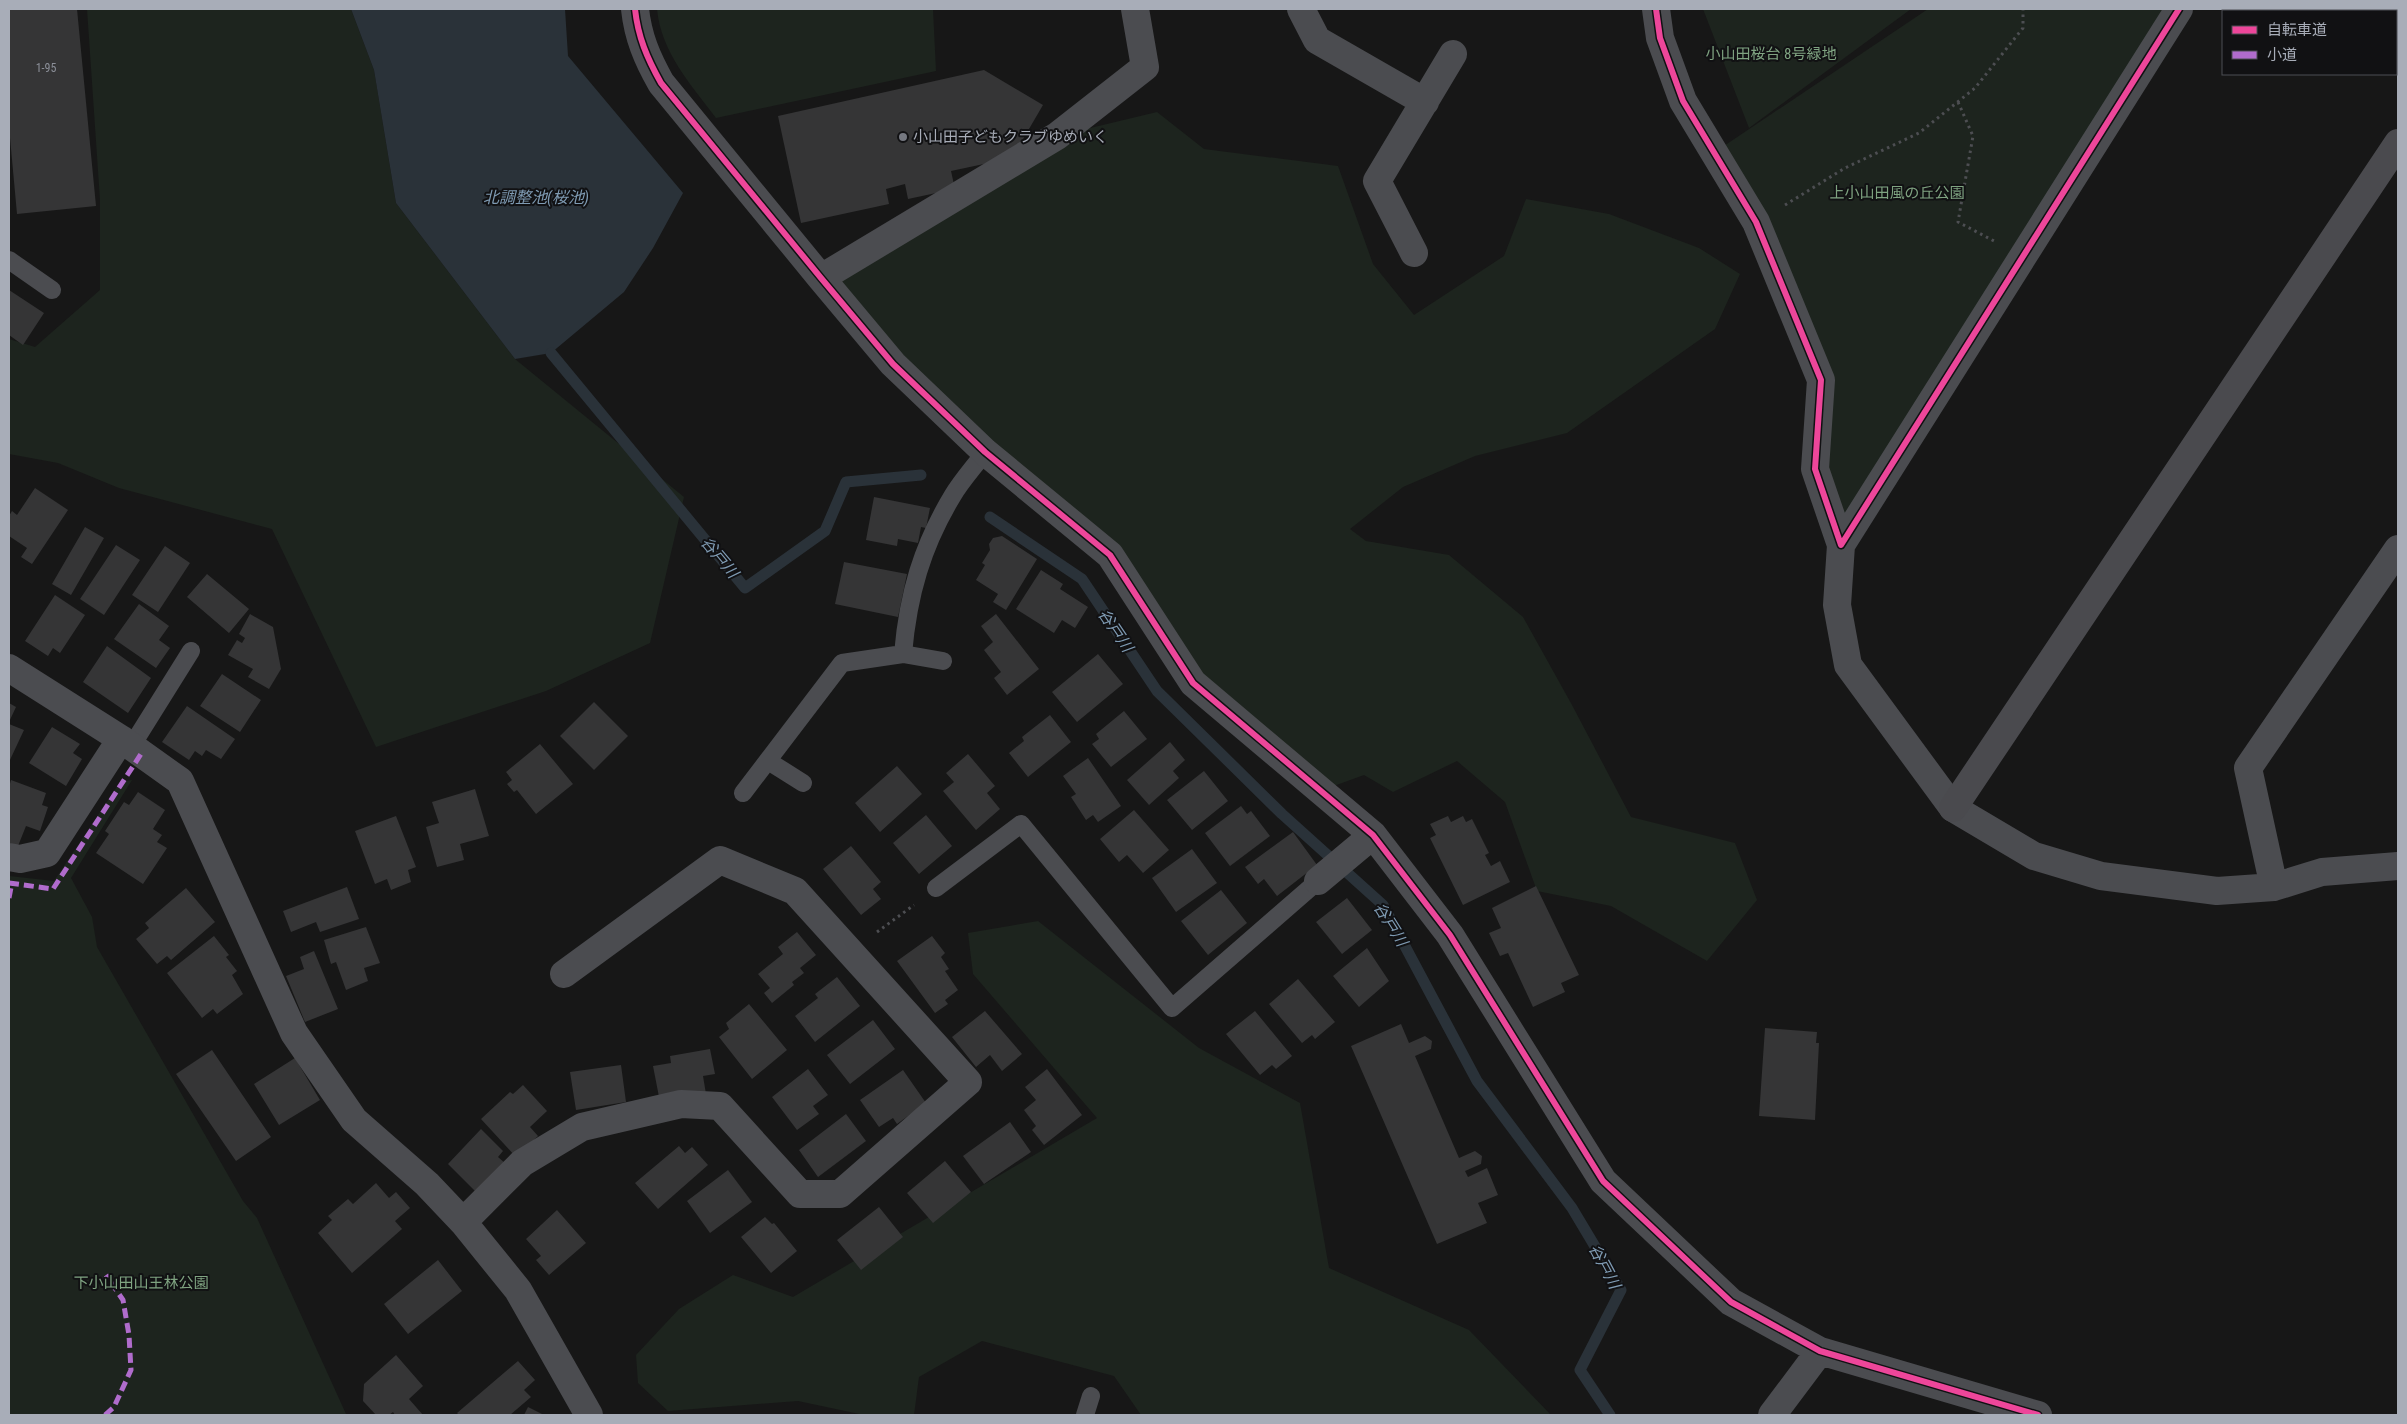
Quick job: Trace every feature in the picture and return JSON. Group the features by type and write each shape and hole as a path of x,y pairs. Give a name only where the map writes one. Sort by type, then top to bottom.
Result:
{"street":[{"path":"635,9 637,26 645,54 661,83 894,364 985,452 1110,555 1193,683 1365,841 1450,936 1604,1181 1731,1302 1820,1351 2038,1415"},
{"path":"821,278 1057,136 1145,67 1135,9"},
{"path":"1300,9 1317,40 1425,102"},
{"path":"1656,9 1660,38 1683,101 1756,222 1821,380 1815,469 1841,546 1836,605 1848,665 1953,808 2034,856 2101,876 2216,891 2274,887 2322,872 2398,866"},
{"path":"1841,546 2179,9"},
{"path":"1414,253 1377,181 1453,54"},
{"path":"1953,808 2398,144"},
{"path":"2274,887 2248,768 2398,549"},
{"path":"9,668 126,743 180,781 294,1033 354,1120 427,1184 463,1222 518,1290 589,1415"},
{"path":"9,857 20,859 47,852 126,743"},
{"path":"1318,881 1365,841"},
{"path":"463,1222 522,1163 582,1126 681,1104 720,1106 800,1194 840,1194 968,1082 794,891 720,860 564,974"},
{"path":"1772,1415 1820,1351"}],"lane":[{"path":"9,260 52,290"},
{"path":"903,654 906,620 922,555 953,494 985,452"},
{"path":"126,743 191,651"},
{"path":"743,793 842,663 903,654 943,661"},
{"path":"768,760 803,783"},
{"path":"936,888 1021,824 1172,1008 1318,881"},
{"path":"1085,1415 1091,1396"}],"path":[{"path":"1756,222 1845,168 1919,133 1958,102 1975,88 2023,28 2023,9"},
{"path":"1958,102 1973,136 1958,222 2023,256"},
{"path":"850,952 936,888"}],"green space":[{"path":"87,9 351,9 374,70 396,203 515,359 684,497 650,643 546,691 376,747 272,529 119,488 58,463 9,454 9,339 35,347 100,290 100,200"},
{"path":"657,9 933,9 936,71 716,118 687,80 671,54 664,40"},
{"name":"小山田桜台 8号緑地","path":"1703,9 1911,9 1749,128"},
{"name":"上小山田風の丘公園","path":"1928,9 2174,9 1842,534 1824,468 1830,388 1718,150"},
{"path":"1157,112 1204,149 1338,166 1373,264 1414,315 1504,256 1526,199 1609,214 1699,248 1740,274 1715,329 1567,433 1475,456 1403,487 1350,529 1366,541 1449,555 1523,617 1631,817 1735,843 1757,900 1707,961 1611,906 1537,891 1505,802 1457,761 1393,792 1364,775 1320,791 1193,683 1110,555 821,278 1057,136"},
{"name":"下小山田山王林公園","path":"132,780 71,878 92,917 97,947 243,1201 257,1218 346,1414 350,1415 9,1415 9,876 54,881 120,782"},
{"path":"1038,921 1199,1048 1300,1103 1329,1268 1469,1330 1551,1415 1141,1415 1114,1376 982,1341 919,1377 914,1415 864,1415 798,1401 668,1411 638,1383 636,1355 679,1309 733,1275 793,1297 1097,1118 973,974 968,933"}],"water":[{"name":"北調整池(桜池)","path":"351,9 565,9 568,56 683,193 653,248 624,292 551,353 515,359 396,203 374,70"}],"building":[{"path":"9,9 77,9 96,206 17,214 9,127"},
{"name":"小山田子どもクラブゆめいく","path":"984,70 1043,105 1012,158 951,171 955,189 908,199 905,184 886,189 889,204 801,223 778,116"},
{"path":"9,290 44,313 23,345 9,335"},
{"path":"35,488 68,510 32,564 21,557 27,548 9,536 9,516 12,511 17,515"},
{"path":"874,497 930,508 926,528 921,527 918,543 898,539 897,546 866,540"},
{"path":"85,527 104,538 71,595 52,584"},
{"path":"1002,536 1037,559 1006,610 993,602 998,594 976,580 985,565 982,563 990,550 989,544 993,538"},
{"path":"116,545 140,560 104,615 80,599"},
{"path":"165,546 190,563 158,612 132,595"},
{"path":"844,562 907,574 898,617 835,604"},
{"path":"1041,570 1063,584 1060,589 1088,607 1075,628 1062,620 1054,633 1016,609"},
{"path":"207,574 249,609 229,633 187,597"},
{"path":"55,595 85,615 60,653 53,648 48,656 25,641"},
{"path":"139,604 169,626 159,640 170,648 156,668 114,639"},
{"path":"250,614 273,627 281,669 269,689 248,677 253,669 228,655 237,640 242,643 245,638 239,634"},
{"path":"996,614 1039,669 1007,695 994,678 1001,672 984,650 993,642 981,626"},
{"path":"107,646 151,678 128,713 83,682"},
{"path":"1098,654 1123,684 1077,722 1052,692"},
{"path":"222,674 261,700 240,732 200,706"},
{"path":"594,702 628,736 594,770 560,736"},
{"path":"9,703 16,707 9,722"},
{"path":"187,706 235,739 221,759 206,750 202,756 195,751 189,760 162,742"},
{"path":"1124,711 1147,739 1111,767 1092,744 1099,739 1096,734"},
{"path":"1050,715 1071,742 1028,777 1009,753 1024,741 1022,737"},
{"path":"9,724 24,730 9,762"},
{"path":"52,727 80,744 73,753 82,759 66,786 29,763"},
{"path":"1170,742 1185,760 1173,771 1179,778 1149,805 1127,780"},
{"path":"540,744 573,784 536,814 517,790 514,792 507,784 512,780 506,772"},
{"path":"968,754 995,786 987,793 1000,809 976,830 943,791 954,782 946,773"},
{"path":"1088,758 1121,806 1098,822 1093,815 1086,820 1071,797 1076,794 1063,776"},
{"path":"897,766 922,794 880,832 855,803"},
{"path":"1204,771 1228,801 1192,830 1167,800"},
{"path":"11,780 46,793 42,805 48,807 40,831 26,826 18,846 9,843 9,787"},
{"path":"475,789 489,836 460,844 464,860 437,867 426,827 439,823 432,802"},
{"path":"138,792 165,810 153,829 162,835 157,842 167,848 143,884 96,853 109,834 105,831 124,802 129,805"},
{"path":"1241,806 1247,814 1251,811 1270,836 1230,866 1205,833"},
{"path":"1134,810 1169,850 1143,873 1127,855 1119,862 1100,839"},
{"path":"926,815 952,846 919,874 893,843"},
{"path":"396,816 416,867 408,870 411,882 391,890 387,879 375,884 355,831"},
{"path":"1448,816 1451,822 1463,816 1466,822 1472,819 1489,853 1485,855 1491,866 1500,861 1510,882 1463,905 1430,838 1436,835 1430,824"},
{"path":"1293,832 1317,865 1277,896 1264,879 1258,884 1245,867"},
{"path":"851,846 881,882 873,889 881,899 861,915 823,869"},
{"path":"1192,849 1217,883 1176,912 1152,878"},
{"path":"1536,886 1579,975 1561,983 1565,992 1533,1007 1508,953 1500,956 1489,933 1501,928 1492,908"},
{"path":"347,887 359,919 320,932 316,922 291,932 283,911"},
{"path":"186,888 215,922 171,960 167,956 157,964 136,939 149,928 145,923"},
{"path":"1221,890 1247,923 1208,955 1181,921"},
{"path":"1347,898 1372,930 1342,954 1316,922"},
{"path":"366,927 380,963 364,968 368,981 346,990 336,962 331,964 324,940"},
{"path":"797,932 816,955 800,968 804,973 792,982 794,985 772,1003 764,993 770,988 758,974 783,954 778,947"},
{"path":"214,936 229,955 226,957 237,971 232,975 243,994 217,1014 213,1009 202,1018 167,973"},
{"path":"932,936 945,953 941,957 949,969 945,971 958,990 945,1000 948,1004 935,1013 897,961"},
{"path":"1367,948 1389,981 1359,1007 1333,976"},
{"path":"314,951 338,1009 305,1022 286,976 304,969 300,957"},
{"path":"837,977 860,1006 815,1042 795,1016 818,998 815,994"},
{"path":"1298,979 1335,1022 1315,1039 1312,1035 1302,1043 1269,1004"},
{"path":"749,1004 787,1050 752,1079 719,1037 729,1029 726,1023"},
{"path":"985,1011 1022,1054 1002,1071 990,1055 976,1067 952,1037"},
{"path":"1255,1011 1292,1056 1276,1069 1272,1065 1260,1075 1226,1034"},
{"path":"873,1020 895,1049 850,1084 827,1055"},
{"path":"1401,1024 1409,1043 1425,1036 1432,1041 1431,1049 1415,1056 1459,1158 1475,1151 1482,1156 1481,1164 1465,1171 1468,1177 1487,1168 1498,1195 1478,1203 1487,1223 1437,1244 1351,1046"},
{"path":"1765,1028 1817,1032 1816,1043 1819,1043 1815,1120 1759,1116"},
{"path":"710,1049 715,1074 703,1076 706,1094 660,1102 653,1066 671,1063 670,1056"},
{"path":"212,1050 271,1137 236,1161 176,1074"},
{"path":"295,1058 320,1100 279,1125 254,1084"},
{"path":"621,1065 626,1102 576,1110 570,1072"},
{"path":"808,1069 828,1095 813,1106 819,1114 797,1130 772,1097"},
{"path":"1047,1069 1082,1115 1044,1145 1032,1130 1036,1126 1024,1110 1036,1100 1025,1087"},
{"path":"903,1070 926,1103 897,1124 893,1118 879,1127 860,1100"},
{"path":"523,1085 547,1111 530,1127 538,1136 516,1157 481,1119 510,1092 513,1094"},
{"path":"846,1114 866,1141 818,1177 799,1150"},
{"path":"1010,1122 1031,1152 984,1184 963,1156"},
{"path":"481,1129 503,1151 498,1157 506,1164 477,1193 448,1164"},
{"path":"679,1146 685,1153 692,1147 708,1165 658,1209 635,1183"},
{"path":"945,1161 971,1192 933,1223 907,1193"},
{"path":"728,1170 752,1202 710,1233 687,1201"},
{"path":"376,1183 389,1198 396,1192 410,1208 395,1221 402,1229 352,1273 318,1233 332,1220 328,1216 348,1199 353,1204"},
{"path":"879,1207 903,1237 861,1270 837,1240"},
{"path":"557,1210 586,1243 549,1275 536,1260 541,1256 526,1239"},
{"path":"765,1217 772,1224 774,1223 797,1251 771,1273 741,1237"},
{"path":"438,1260 462,1291 408,1334 384,1304"},
{"path":"396,1355 423,1386 409,1399 423,1415 395,1415 393,1412 389,1415 376,1415 363,1401 364,1384"},
{"path":"518,1361 535,1380 524,1390 531,1397 510,1415 459,1415 457,1413"},
{"path":"528,1407 544,1415 524,1415"}],"waterway":[{"name":"谷戸川","path":"551,353 745,588 825,531 846,482 921,475"},
{"name":"谷戸川","path":"990,517 1082,579 1157,691 1282,814 1383,905 1477,1081 1572,1208 1621,1290 1580,1370 1610,1415"}],"marked path":[{"path":"9,883 53,889 141,754"},
{"path":"9,898 12,882"},
{"path":"105,1415 114,1407 131,1370 129,1335 123,1300 106,1275"}],"cycle path":[{"path":"635,9 638,29 644,47 661,83 893,364 985,452 1110,555 1193,683 1373,835 1450,935 1603,1181 1731,1302 1820,1351 2038,1415"},
{"path":"1656,9 1660,38 1683,101 1756,222 1821,380 1815,469 1841,545 2179,9"}],"place":[{"name":"小山田子どもクラブゆめいく","path":"903,137"}]}
